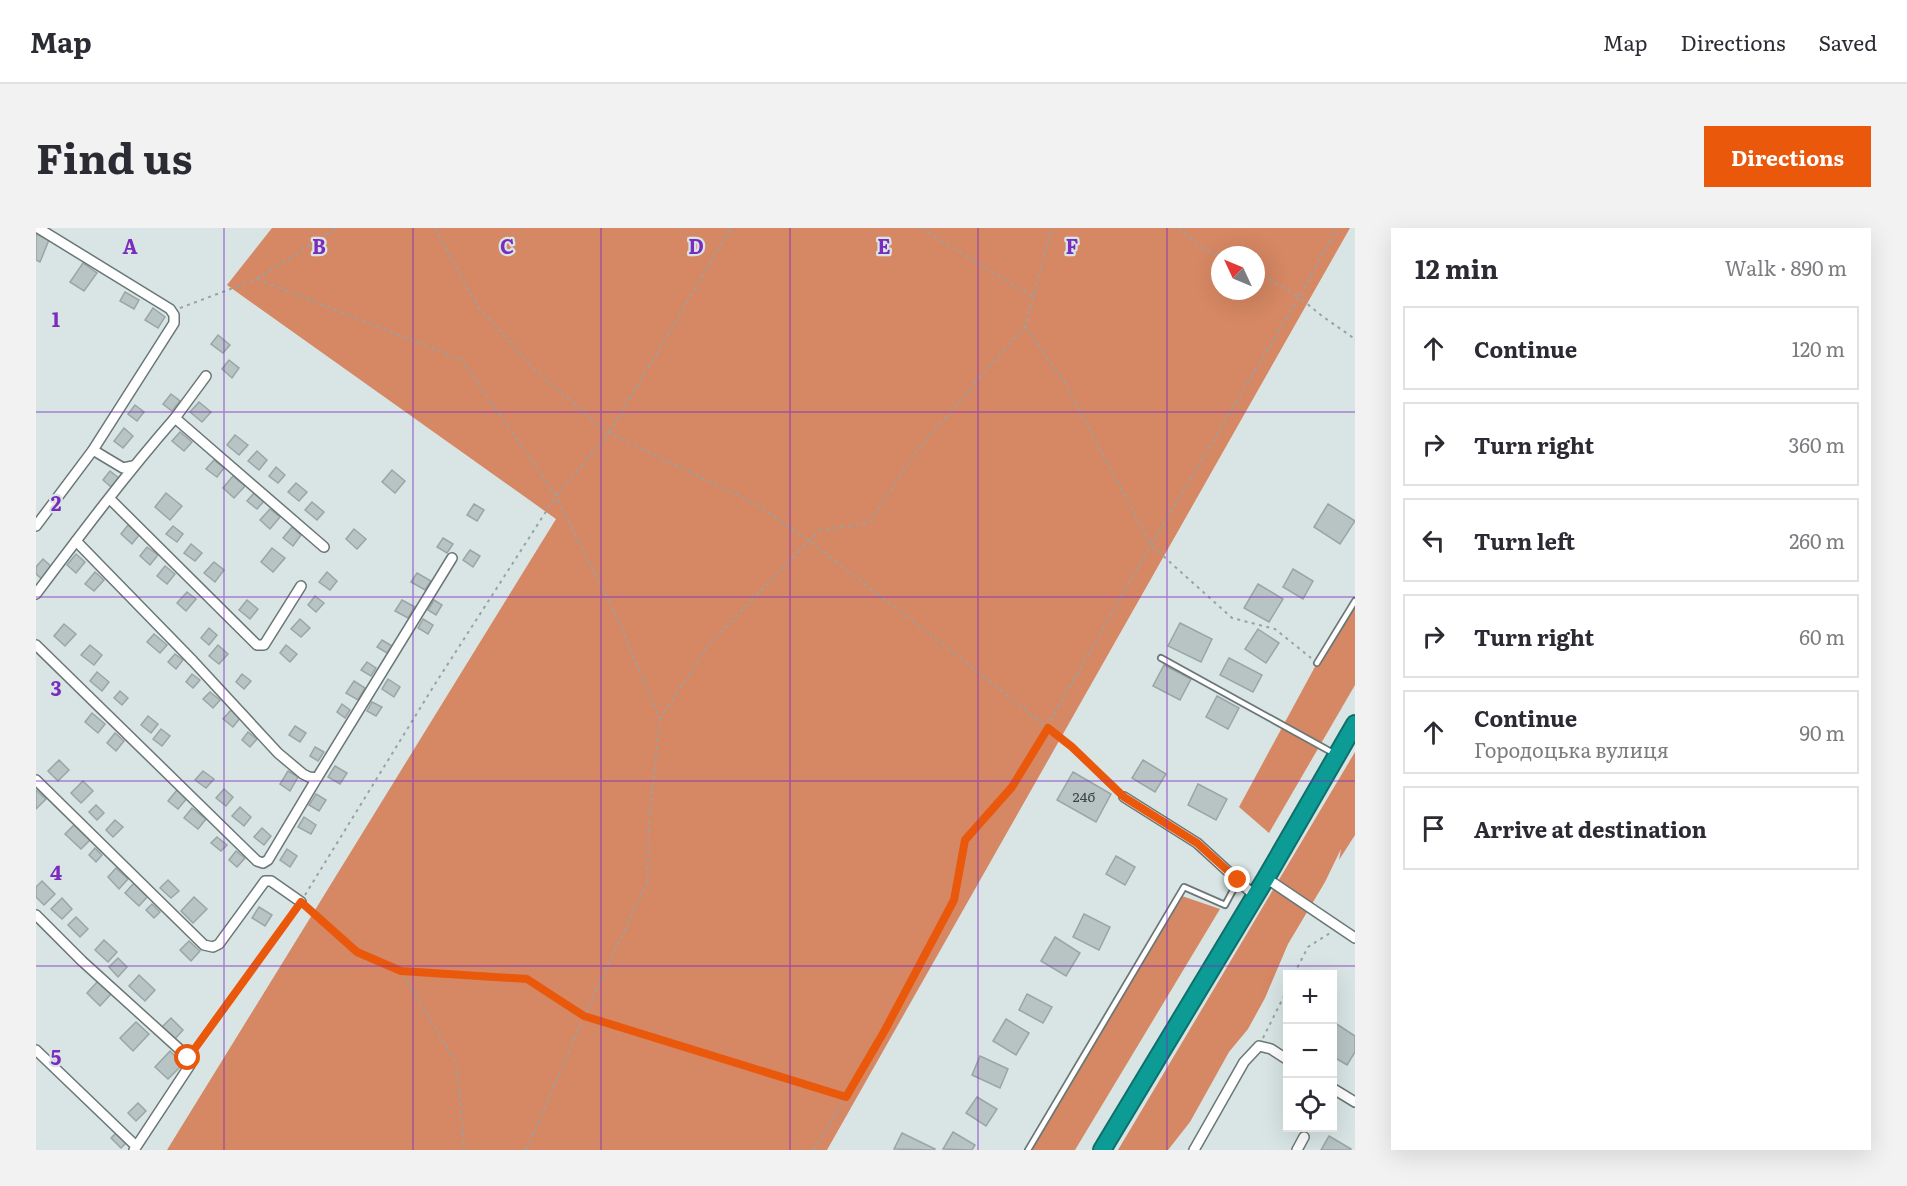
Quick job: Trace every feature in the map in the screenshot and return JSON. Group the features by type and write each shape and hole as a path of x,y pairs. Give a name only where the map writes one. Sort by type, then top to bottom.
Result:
{"highway":[{"path":"1102,1150 1266,878 1355,724"}],"street":[{"path":"36,526 93,450 174,323 172,312 39,228"},
{"path":"36,594 133,466 175,418 206,376"},
{"path":"175,418 324,547"},
{"path":"93,450 123,468 133,466"},
{"path":"110,499 257,645 264,645 301,586"},
{"path":"76,542 193,661 278,753 303,774 317,778"},
{"path":"36,645 257,861 263,863 268,860 452,558"},
{"path":"36,780 204,945 213,947 219,944 266,881 271,881 301,902"},
{"path":"1124,797 1197,843 1255,896"},
{"path":"1266,878 1355,938"},
{"path":"36,915 82,961 188,1058 190,1065 136,1148 36,1050"},
{"path":"1194,1150 1244,1062 1259,1046 1271,1049 1283,1056"},
{"path":"1337,1091 1355,1102"},
{"path":"1297,1150 1304,1137"}],"lane":[{"path":"1317,663 1355,601"},
{"path":"1161,658 1337,756"},
{"path":"1028,1150 1184,887 1225,905 1238,880"}],"path":[{"path":"172,312 257,279 336,228"},
{"path":"435,228 478,307 539,374 609,433 756,504 809,541 1072,747 1124,797"},
{"path":"188,1058 301,902 435,684 556,496 609,433 731,228"},
{"path":"921,228 1033,297"},
{"path":"525,1150 584,1016 647,883 649,821 660,719 709,644 820,530 869,524 918,449 1025,326 1052,228"},
{"path":"1179,228 1203,249 1211,252"},
{"path":"814,1150 885,1030 954,900 965,840 1012,787 1048,728 1151,545 1299,297 1337,228"},
{"path":"1265,276 1299,297 1355,339"},
{"path":"257,279 462,360 556,496 619,622 660,719"},
{"path":"1025,326 1065,383 1151,545 1232,618 1275,629 1317,663"},
{"path":"301,902 357,952 401,971 527,979 584,1016 846,1097"},
{"path":"1296,970 1308,947 1341,927"},
{"path":"401,971 457,1064 465,1150"},
{"path":"1259,1046 1283,996"}],"shaded area":[{"path":"272,228 1350,228 827,1150 167,1150 556,519 227,285"},
{"path":"1355,601 1355,685 1269,833 1239,807 1317,663"},
{"path":"1355,752 1355,835 1339,860 1341,849 1325,882 1288,944 1265,998 1248,1029 1229,1052 1190,1122 1168,1150 1118,1150"},
{"path":"1182,896 1220,909 1075,1150 1029,1150"}],"building":[{"path":"36,234 49,240 40,262 36,260"},
{"path":"83,263 97,273 84,291 70,282"},
{"path":"125,292 139,300 134,309 120,301"},
{"path":"153,308 165,317 158,328 145,320"},
{"path":"218,335 230,345 223,353 211,344"},
{"path":"229,360 239,368 232,378 222,369"},
{"path":"171,394 180,401 172,411 163,404"},
{"path":"199,402 211,412 202,422 190,412"},
{"path":"135,405 144,412 137,421 128,414"},
{"path":"124,428 133,436 123,448 114,441"},
{"path":"180,432 192,442 184,451 172,441"},
{"path":"235,435 248,445 239,455 227,445"},
{"path":"257,451 267,460 259,470 248,461"},
{"path":"214,460 224,468 217,477 206,469"},
{"path":"276,467 285,475 278,483 269,476"},
{"path":"392,470 405,481 395,493 382,482"},
{"path":"110,471 119,478 111,487 103,480"},
{"path":"233,476 245,486 234,498 223,488"},
{"path":"296,483 307,492 299,501 288,492"},
{"path":"166,493 182,506 170,520 155,507"},
{"path":"254,493 264,501 257,509 247,501"},
{"path":"312,502 324,512 317,520 305,510"},
{"path":"474,504 484,510 477,521 467,515"},
{"path":"1328,504 1355,521 1340,544 1314,527"},
{"path":"270,509 280,517 270,529 260,520"},
{"path":"128,525 139,535 132,544 121,534"},
{"path":"173,526 183,534 177,542 166,534"},
{"path":"292,527 301,535 293,546 283,538"},
{"path":"354,529 366,539 357,549 346,539"},
{"path":"443,538 453,544 447,553 437,547"},
{"path":"191,544 202,553 195,561 184,553"},
{"path":"147,547 158,555 150,565 140,556"},
{"path":"272,548 285,558 273,572 261,562"},
{"path":"470,550 480,556 473,567 463,560"},
{"path":"76,554 85,562 76,573 67,565"},
{"path":"43,559 52,567 42,579 36,574 36,567"},
{"path":"214,562 224,570 215,582 204,573"},
{"path":"165,566 175,574 167,584 157,576"},
{"path":"1293,569 1313,581 1303,599 1283,587"},
{"path":"95,572 104,580 94,591 85,584"},
{"path":"327,572 337,581 330,590 319,582"},
{"path":"417,573 431,581 425,590 411,582"},
{"path":"1258,584 1283,599 1269,622 1244,608"},
{"path":"187,592 196,599 186,611 177,603"},
{"path":"315,596 324,603 316,612 308,605"},
{"path":"247,600 258,609 250,619 239,610"},
{"path":"402,600 415,607 408,618 395,611"},
{"path":"434,600 442,605 436,615 428,610"},
{"path":"300,619 310,628 301,637 291,629"},
{"path":"423,619 433,625 428,634 418,628"},
{"path":"1180,623 1212,639 1201,662 1168,646"},
{"path":"64,624 76,634 65,646 54,636"},
{"path":"209,628 217,635 209,645 201,638"},
{"path":"1258,629 1279,643 1266,663 1245,649"},
{"path":"154,634 167,645 160,653 147,642"},
{"path":"382,640 392,646 387,653 377,647"},
{"path":"90,645 102,655 94,665 81,655"},
{"path":"218,645 228,654 219,664 209,656"},
{"path":"286,645 297,654 290,662 280,653"},
{"path":"175,654 183,660 176,669 168,662"},
{"path":"1229,658 1262,675 1253,692 1220,675"},
{"path":"367,662 376,668 371,676 361,670"},
{"path":"1164,665 1191,679 1180,700 1153,686"},
{"path":"97,672 109,682 102,691 90,681"},
{"path":"192,674 200,680 193,688 186,682"},
{"path":"242,674 251,681 244,689 236,682"},
{"path":"388,679 400,687 394,697 382,689"},
{"path":"354,681 365,688 358,700 346,693"},
{"path":"120,691 128,698 122,705 114,698"},
{"path":"210,692 220,700 213,708 203,699"},
{"path":"1217,696 1239,708 1228,729 1206,717"},
{"path":"372,702 382,707 376,716 367,711"},
{"path":"342,704 350,710 345,718 337,712"},
{"path":"231,710 240,718 233,727 223,719"},
{"path":"92,713 105,724 98,733 85,722"},
{"path":"148,716 158,724 151,733 141,725"},
{"path":"295,726 306,733 300,742 289,735"},
{"path":"161,729 170,736 162,746 153,739"},
{"path":"248,732 257,739 250,747 242,740"},
{"path":"115,733 124,741 116,751 107,743"},
{"path":"315,747 324,752 318,761 310,756"},
{"path":"59,760 69,770 58,781 48,771"},
{"path":"1143,760 1166,774 1155,792 1132,778"},
{"path":"335,766 347,773 340,784 328,777"},
{"path":"203,771 214,779 206,788 195,780"},
{"path":"288,771 298,777 290,791 280,784"},
{"path":"1073,772 1111,794 1096,822 1057,800"},
{"path":"83,781 93,791 81,803 71,793"},
{"path":"1198,784 1227,799 1216,820 1188,805"},
{"path":"224,789 233,797 226,806 216,798"},
{"path":"36,790 46,799 36,809"},
{"path":"177,790 187,798 178,809 168,801"},
{"path":"316,794 326,800 319,811 309,805"},
{"path":"96,805 104,813 97,820 89,812"},
{"path":"240,807 251,817 244,826 232,816"},
{"path":"192,808 206,819 198,829 184,818"},
{"path":"304,817 316,825 311,834 298,827"},
{"path":"115,820 123,827 113,837 106,830"},
{"path":"74,825 90,840 81,849 65,834"},
{"path":"262,828 271,836 264,845 254,837"},
{"path":"217,837 227,845 221,851 211,843"},
{"path":"95,848 102,855 96,862 89,855"},
{"path":"287,849 297,856 290,867 280,860"},
{"path":"236,851 245,858 237,867 229,860"},
{"path":"1116,856 1135,867 1125,885 1106,874"},
{"path":"116,868 128,879 119,889 108,877"},
{"path":"168,880 179,891 171,898 160,888"},
{"path":"42,881 55,894 44,905 36,897 36,887"},
{"path":"134,883 148,896 139,906 125,893"},
{"path":"194,897 207,909 193,923 181,911"},
{"path":"62,898 72,909 62,919 51,909"},
{"path":"152,904 160,912 154,918 146,910"},
{"path":"259,907 272,915 265,926 252,918"},
{"path":"1084,914 1110,927 1099,950 1073,937"},
{"path":"76,917 88,929 80,937 68,925"},
{"path":"1055,937 1080,953 1066,976 1041,961"},
{"path":"104,940 117,952 108,962 95,950"},
{"path":"189,941 200,951 191,961 180,950"},
{"path":"118,958 127,967 118,977 109,967"},
{"path":"139,975 155,990 145,1001 129,986"},
{"path":"98,981 111,994 100,1006 87,993"},
{"path":"1027,994 1052,1007 1043,1023 1019,1010"},
{"path":"171,1018 183,1030 174,1040 161,1028"},
{"path":"1006,1019 1029,1033 1016,1055 993,1041"},
{"path":"136,1022 149,1034 133,1051 120,1038"},
{"path":"1337,1024 1355,1036 1355,1052 1347,1065 1337,1059"},
{"path":"170,1051 183,1064 168,1079 155,1067"},
{"path":"980,1056 1008,1069 1000,1088 972,1075"},
{"path":"977,1097 997,1109 986,1126 966,1113"},
{"path":"138,1103 146,1111 136,1121 128,1113"},
{"path":"117,1132 127,1142 121,1148 111,1138"},
{"path":"953,1132 975,1145 972,1150 943,1149"},
{"path":"902,1133 935,1149 894,1149"},
{"path":"1329,1136 1351,1149 1321,1150"}],"route":[{"path":"188,1058 301,902 357,952 401,971 527,979 584,1016 846,1097 885,1030 954,900 965,840 1012,787 1048,728 1072,747 1124,797 1197,843 1238,880"}]}
